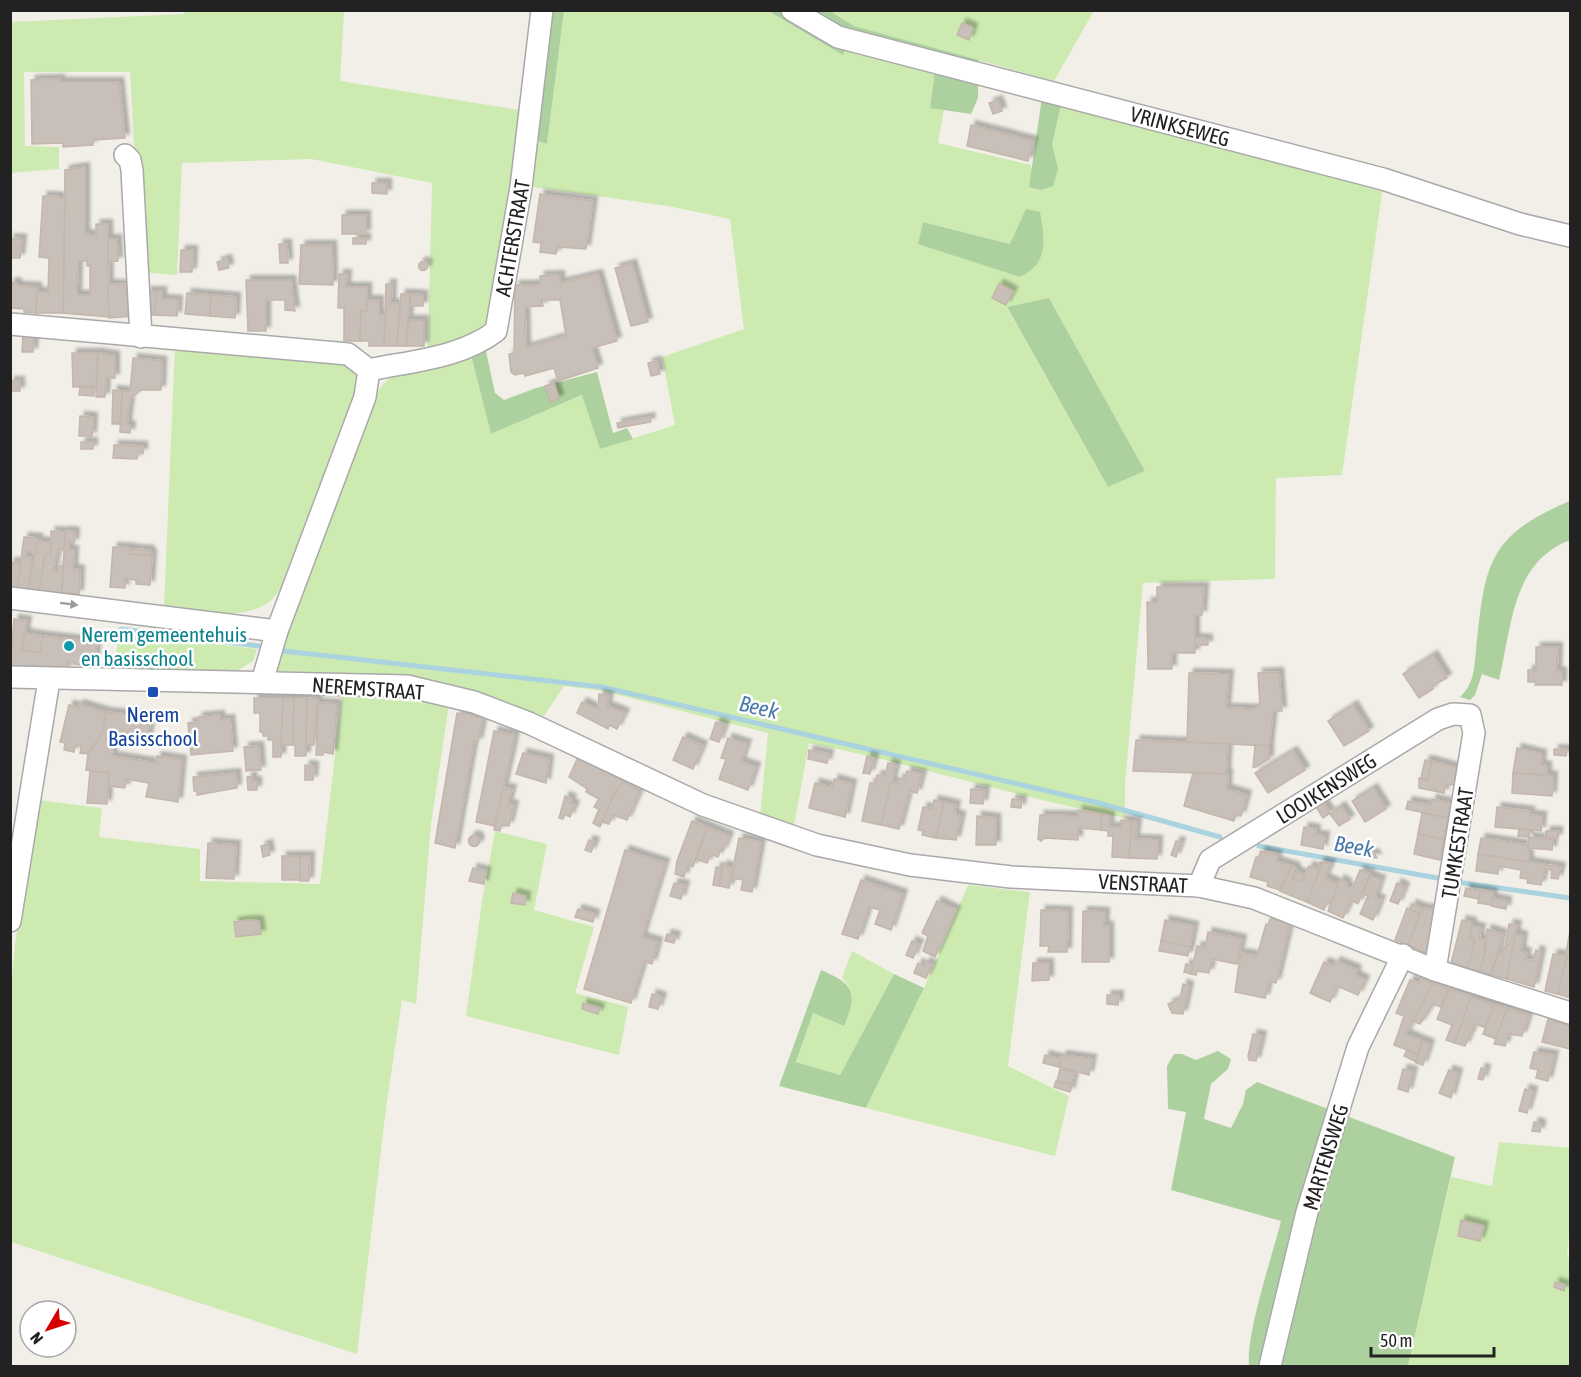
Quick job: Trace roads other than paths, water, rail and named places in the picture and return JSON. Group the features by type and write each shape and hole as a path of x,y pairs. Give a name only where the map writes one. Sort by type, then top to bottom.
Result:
{"street":[{"name":"ACHTERSTRAAT","path":"369,370 439,355 480,343 496,331 521,187 542,10"},
{"name":"VRINKSEWEG","path":"792,10 838,37 1383,179 1521,224 1570,236"},
{"path":"125,155 130,160 132,170 141,337"},
{"path":"10,324 348,354 369,370 365,397 277,631 262,682"},
{"path":"10,598 277,631"},
{"name":"NEREMSTRAAT","path":"10,677 49,680 406,686 474,702 529,723 703,805"},
{"path":"10,921 49,680"},
{"name":"LOOIKENSWEG","path":"1199,886 1210,860 1438,719 1453,714 1470,715"},
{"name":"TUMKESTRAAT","path":"1435,970 1474,733 1470,715"},
{"name":"VENSTRAAT","path":"703,805 817,845 910,865 1011,877 1199,886 1254,898 1403,955 1435,970 1570,1013"},
{"name":"MARTENSWEG","path":"1270,1366 1307,1212 1358,1047 1403,955"}],"waterway":[{"name":"Beek","path":"121,629 259,646"},
{"name":"Beek","path":"284,651 602,687 1095,802 1220,837"},
{"name":"Beek","path":"1259,846 1443,879"},
{"name":"Beek","path":"1463,883 1570,898"}],"place":[{"name":"Nerem gemeentehuis en basisschool","path":"69,646"},
{"name":"Nerem Basisschool","path":"153,692"}]}
